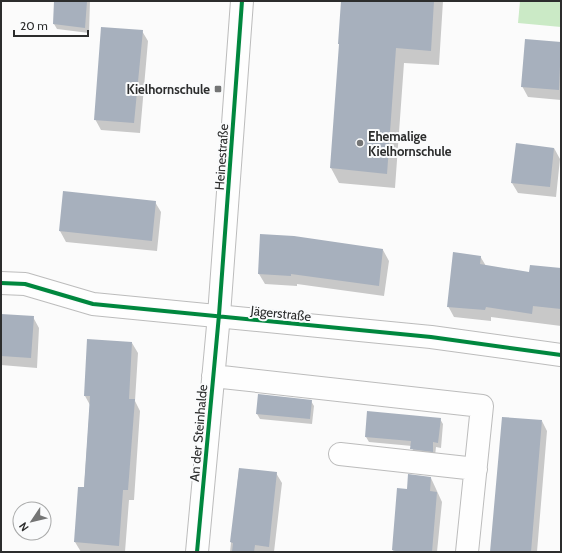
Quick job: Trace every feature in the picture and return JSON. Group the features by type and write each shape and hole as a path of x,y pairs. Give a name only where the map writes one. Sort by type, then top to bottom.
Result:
{"street":[{"name":"Heinestraße","path":"219,315 242,1"},
{"name":"Jägerstraße","path":"1,283 26,284 93,304 219,315 272,323 431,337 561,355"},
{"name":"An der Steinhalde","path":"197,552 219,315"},
{"path":"213,376 482,406 467,552"},
{"path":"340,454 476,469"}],"green space":[{"path":"520,1 561,1 561,27 518,23"}],"building":[{"path":"54,1 87,1 85,28 53,24"},
{"path":"341,1 434,1 431,51 396,48 387,174 330,168"},
{"path":"101,27 143,30 134,123 94,120"},
{"path":"525,39 561,42 559,90 521,87"},
{"path":"516,143 554,148 550,187 511,183"},
{"path":"63,191 156,201 152,241 59,231"},
{"path":"260,234 294,236 383,249 379,286 291,274 291,276 258,274"},
{"path":"453,252 481,256 480,264 529,272 530,265 561,268 561,309 533,306 532,314 486,307 485,310 447,307"},
{"path":"1,314 34,316 31,358 1,356"},
{"path":"87,339 132,342 129,399 135,399 128,490 123,490 119,546 74,542 78,487 84,487 90,396 84,396"},
{"path":"258,394 312,400 310,419 256,414"},
{"path":"367,411 441,418 438,443 433,442 433,452 410,449 411,441 365,437"},
{"path":"502,417 542,420 531,552 490,552"},
{"path":"239,468 277,472 269,547 255,545 254,552 232,552 233,543 230,542"},
{"path":"408,474 431,477 430,491 437,492 432,552 400,552 392,550 397,488 407,489"}],"cycle path":[{"path":"197,552 219,315 242,1"},
{"path":"1,283 25,284 93,304 431,337 561,355"}],"place":[{"name":"Kielhornschule","path":"218,89"},
{"name":"Ehemalige Kielhornschule","path":"360,143"}]}
